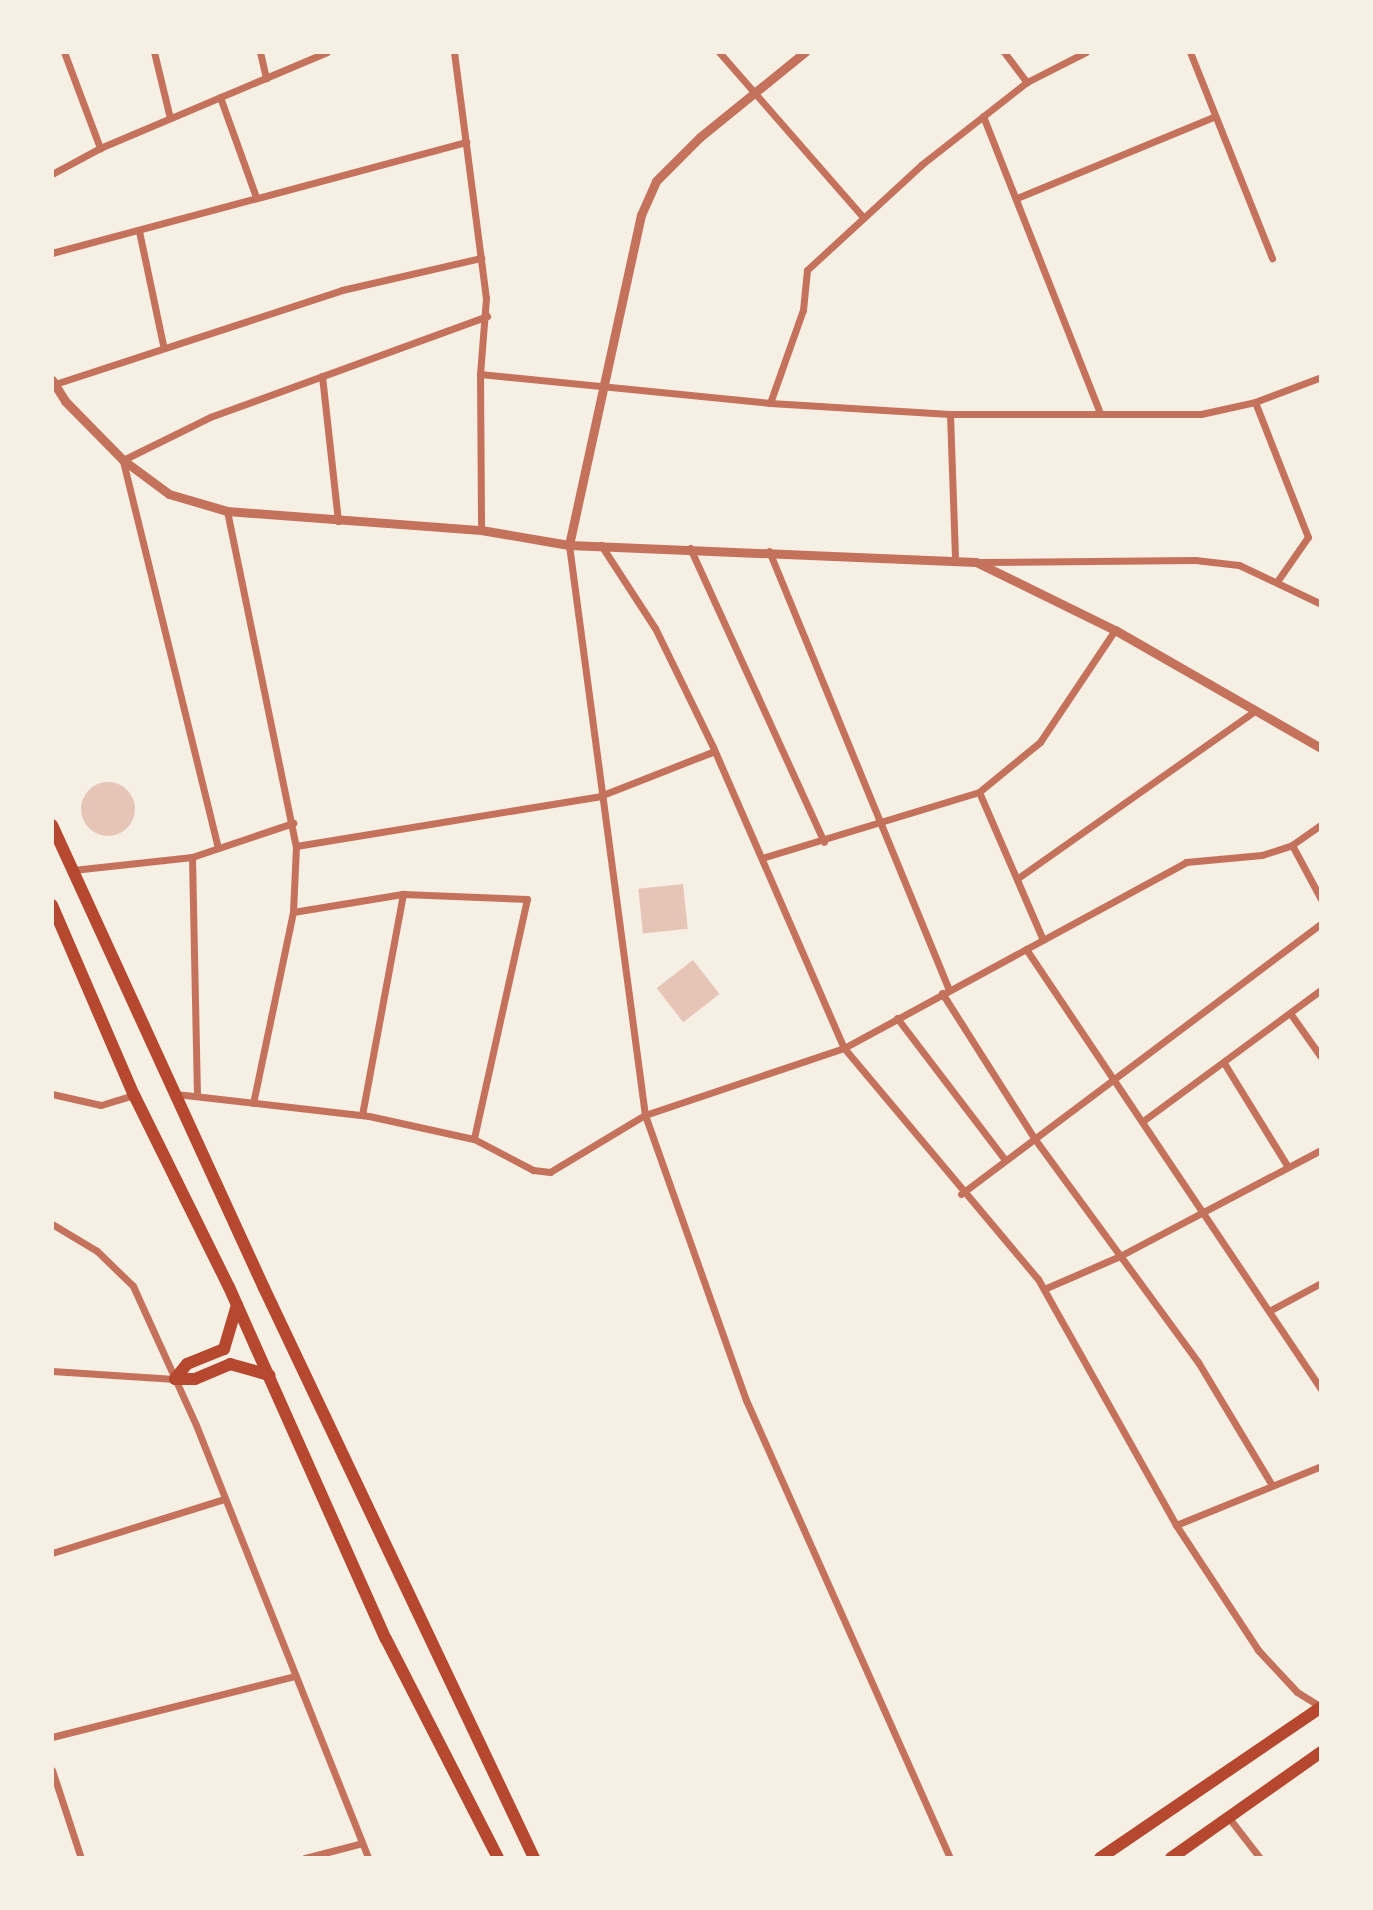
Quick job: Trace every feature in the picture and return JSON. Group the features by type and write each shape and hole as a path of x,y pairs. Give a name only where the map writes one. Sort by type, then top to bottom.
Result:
{"main road":[{"path":"52,825 534,1858"},
{"path":"52,905 134,1095 237,1305 386,1639 498,1858"},
{"path":"175,1379 187,1364 224,1349 237,1305"},
{"path":"175,1379 195,1379 230,1364 269,1375"},
{"path":"1100,1858 1321,1707"},
{"path":"1171,1858 1321,1752"}],"street":[{"path":"64,52 100,148"},
{"path":"154,52 170,118"},
{"path":"260,52 266,78"},
{"path":"52,174 100,148 327,52"},
{"path":"454,52 487,316 480,374 481,530"},
{"path":"719,52 862,216"},
{"path":"805,52 752,93 656,181 641,215 601,386 569,545 600,796 645,1115 746,1400 950,1858"},
{"path":"1004,52 1027,82"},
{"path":"770,403 803,310 807,270 862,216 983,116 1027,82 1086,52"},
{"path":"1190,52 1272,258"},
{"path":"220,97 256,197"},
{"path":"983,116 1100,413"},
{"path":"1017,198 1214,117"},
{"path":"52,253 466,142"},
{"path":"139,231 163,345"},
{"path":"481,258 342,290 53,382 123,460 169,494 227,511 338,523 481,530 569,545 768,549 955,558 976,562 1195,560 1239,565 1278,580 1321,604"},
{"path":"123,460 210,417 487,316"},
{"path":"480,374 770,403 950,414 1201,414 1255,402 1321,377"},
{"path":"322,376 338,523"},
{"path":"1255,402 1308,537 1278,580"},
{"path":"950,414 955,558"},
{"path":"123,460 218,848"},
{"path":"227,511 296,846 293,912 253,1103"},
{"path":"601,545 655,628 715,751 844,1048 961,1194 1044,1289 1176,1525 1258,1650 1297,1692 1321,1707"},
{"path":"689,546 824,842"},
{"path":"768,549 946,991 1034,1138 1118,1257 1198,1362 1272,1485"},
{"path":"976,562 1115,630 1252,713 1321,748"},
{"path":"762,858 824,842 979,792 1040,742 1115,630"},
{"path":"1018,878 1252,713"},
{"path":"296,846 600,796 715,751"},
{"path":"979,792 1043,940"},
{"path":"73,870 192,857 293,823"},
{"path":"176,1094 362,1115 474,1139 533,1170 550,1172 645,1115 844,1048 1186,862 1262,855 1292,845 1321,825"},
{"path":"1292,845 1321,899"},
{"path":"192,857 197,1096"},
{"path":"293,912 403,894 527,899 523,932 474,1139"},
{"path":"362,1115 403,894"},
{"path":"961,1194 1034,1138 1114,1083 1321,924"},
{"path":"1026,949 1321,1389"},
{"path":"1143,1121 1321,990"},
{"path":"1290,1013 1321,1057"},
{"path":"897,1018 1005,1160"},
{"path":"1224,1063 1288,1167"},
{"path":"52,1094 101,1105 134,1095"},
{"path":"1044,1289 1118,1257 1321,1150"},
{"path":"52,1224 97,1251 133,1286 175,1379 368,1858"},
{"path":"1269,1311 1321,1283"},
{"path":"52,1371 175,1379"},
{"path":"1176,1525 1321,1466"},
{"path":"52,1553 224,1499"},
{"path":"52,1737 295,1676"},
{"path":"52,1770 81,1858"},
{"path":"1229,1818 1260,1858"},
{"path":"305,1858 362,1843"}],"building":[{"path":"108,782 127,790 135,809 127,828 108,836 89,828 81,809 89,790"},
{"path":"683,884 688,929 643,933 638,889"},
{"path":"693,960 719,994 683,1022 657,988"}]}
